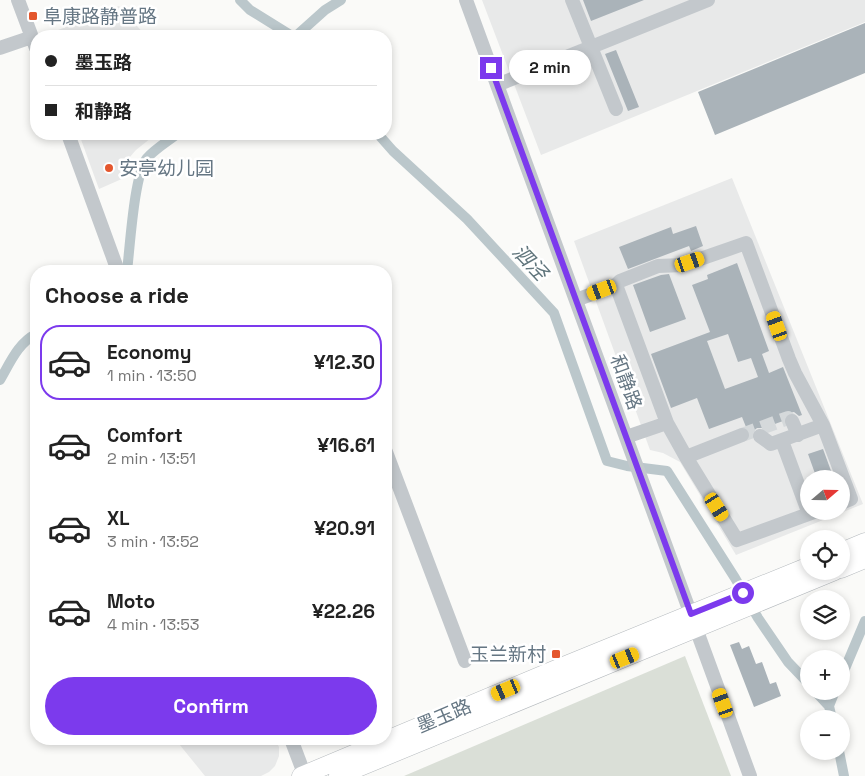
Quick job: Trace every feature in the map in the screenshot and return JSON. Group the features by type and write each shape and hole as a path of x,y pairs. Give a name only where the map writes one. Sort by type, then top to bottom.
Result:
{"main road":[{"path":"850,548 865,542"},
{"path":"850,565 865,559"},
{"name":"墨玉路","path":"760,594 800,571"},
{"name":"墨玉路","path":"338,776 733,605 760,594 806,580"},
{"name":"墨玉路","path":"392,739 570,664 694,622"},
{"name":"墨玉路","path":"304,776 378,745"}],"street":[{"path":"18,0 30,32"},
{"name":"和静路","path":"466,0 750,776"},
{"path":"572,0 616,109"},
{"path":"497,84 708,0"},
{"path":"0,48 30,44"},
{"path":"70,140 116,265"},
{"path":"576,300 658,266 683,265 746,242 789,359 823,426 840,470"},
{"path":"616,285 667,423 737,540 800,518"},
{"path":"792,420 798,435"},
{"path":"626,438 667,423"},
{"path":"760,436 771,444 823,426"},
{"path":"686,457 742,435"},
{"path":"782,441 800,483"},
{"path":"392,468 465,661"},
{"path":"293,745 304,776"}],"shaded area":[{"path":"482,0 865,0 865,22 541,155"},
{"path":"119,6 141,30 58,30"},
{"name":"安亭幼儿园","path":"81,140 148,140 129,158 124,178 99,189"},
{"path":"732,178 849,470 800,470 800,520 823,520 736,555 680,462 663,453 650,450 574,241"},
{"path":"850,472 863,504 850,509"},
{"path":"685,656 731,776 404,776"},
{"path":"180,745 278,745 279,747 279,756 275,766 261,776 205,776"}],"building":[{"path":"583,0 644,0 591,21"},
{"path":"865,23 865,73 715,135 698,92"},
{"path":"616,50 639,107 628,111 605,54"},
{"path":"696,226 703,246 691,251 689,246 628,269 619,247 671,227 673,234"},
{"path":"737,263 769,351 762,354 769,373 783,367 802,415 799,416 794,412 789,413 783,421 764,428 757,428 750,434 742,417 709,429 697,398 671,408 651,354 710,332 692,285 708,279 707,275","holes":["728,334 738,362 751,358 758,377 725,389 707,341"]},
{"path":"669,274 686,319 650,332 633,285"},
{"path":"823,449 831,470 814,470 808,454"},
{"path":"739,642 742,649 749,646 756,664 762,662 770,684 776,682 781,696 754,707 730,645"}],"waterway":[{"name":"泗泾","path":"240,0 250,10 282,30"},
{"path":"303,30 325,10 341,0"},
{"path":"128,265 139,179 147,158 169,140"},
{"name":"泗泾","path":"383,140 467,219 554,313 607,461 627,466 667,471 758,618 788,662 800,675"},
{"path":"0,380 19,348 30,338"},
{"path":"850,657 865,621"},
{"name":"泗泾","path":"823,700 829,706"},
{"name":"泗泾","path":"830,710 831,700"},
{"path":"841,760 844,776"}],"tunnel":[{"path":"742,435 788,418 792,421"}],"place":[{"name":"阜康路静普路","path":"33,16"},
{"name":"安亭幼儿园","path":"109,168"},
{"name":"玉兰新村","path":"556,654"}],"route":[{"path":"491,68 691,614 743,593"}]}
